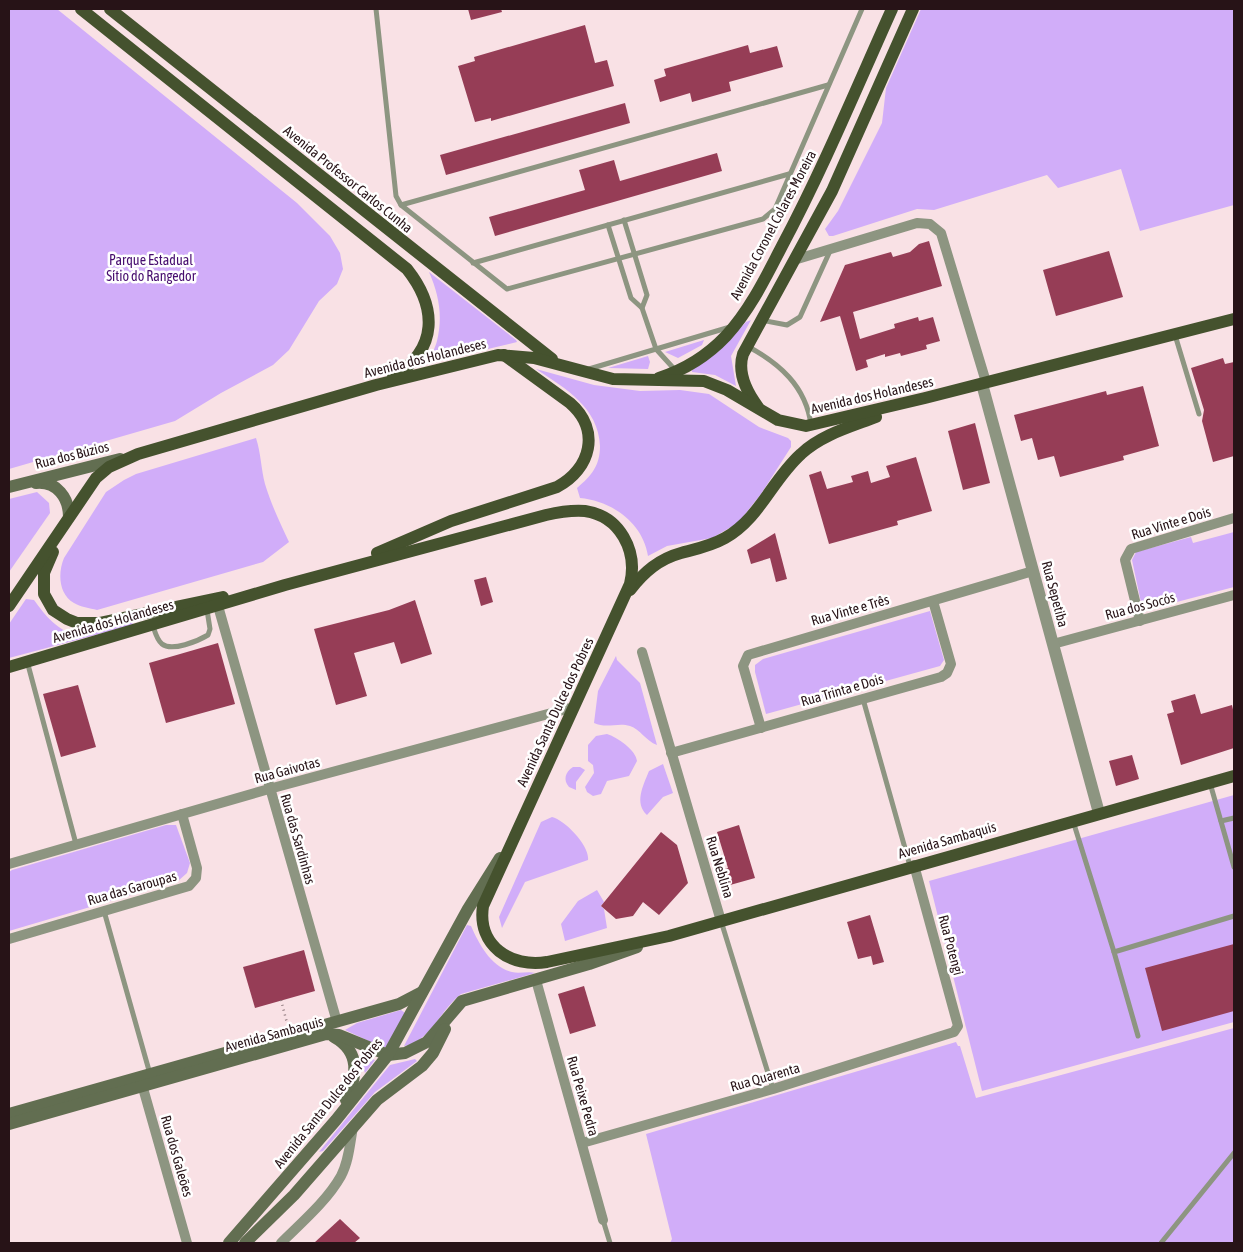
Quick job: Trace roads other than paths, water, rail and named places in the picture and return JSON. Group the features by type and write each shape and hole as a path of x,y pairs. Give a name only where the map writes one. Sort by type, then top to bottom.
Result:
{"main road":[{"path":"81,9 411,273 428,307 428,332 419,354 408,366 376,385"},
{"name":"Avenida Professor Carlos Cunha","path":"110,9 546,355 575,370"},
{"name":"Avenida Coronel Colares Moreira","path":"644,382 676,371 709,351 735,326 762,284 809,195 892,9"},
{"path":"760,410 748,393 742,376 741,360 746,346 832,191 913,9"},
{"name":"Avenida dos Holandeses","path":"9,606 102,472 118,462 138,454 376,385 482,358 504,355 534,358 602,378 644,382 704,381 718,386 785,423 811,426 1234,319"},
{"path":"340,570 451,521 557,487 577,473 585,459 588,444 587,430 580,412 504,355"},
{"path":"626,595 645,573 664,559 717,542 740,528 761,506 793,461 807,448 830,435 925,398"},
{"name":"Rua dos Búzios","path":"11,486 138,454"},
{"name":"Rua dos Búzios","path":"11,486 41,482 52,485 65,498 69,517"},
{"name":"Avenida dos Holandeses","path":"9,667 153,626 285,585 546,515 584,511 609,521 626,540 632,568 632,579 626,595"},
{"path":"69,517 44,573 43,589 46,599 53,610 72,621 82,624 99,623 285,585"},
{"name":"Avenida Santa Dulce dos Pobres","path":"482,916 486,898 511,842 626,595"},
{"name":"Avenida Sambaquis","path":"482,916 489,938 499,951 515,961 528,964 547,962 668,936 912,865 1234,776"},
{"name":"Avenida Santa Dulce dos Pobres","path":"229,1243 336,1120 388,1055 468,909 511,842"},
{"name":"Avenida Sambaquis","path":"9,1114 322,1035 339,1036 388,1055 411,1052 423,1045 454,1009 466,999 589,964 668,936"},
{"name":"Avenida Sambaquis","path":"9,1124 144,1079 290,1034 404,1002 424,990"},
{"path":"245,1243 294,1195 354,1125 383,1095 418,1069 430,1057 454,1009"},
{"path":"322,1035 333,1036 344,1044 355,1071 354,1083 336,1120"}],"street":[{"path":"794,260 917,223 930,224 939,229 984,383"},
{"name":"Rua Sepetiba","path":"984,383 1033,571 1100,813"},
{"name":"Rua Vinte e Dois","path":"1140,621 1125,560 1130,549 1234,518"},
{"name":"Rua Vinte e Três","path":"762,728 743,666 748,655 1033,571"},
{"name":"Rua dos Socós","path":"1053,644 1234,595"},
{"name":"Rua Trinta e Dois","path":"671,753 863,699 947,673 951,664 933,600"},
{"name":"Rua das Sardinhas","path":"212,607 269,789 337,1022"},
{"name":"Rua Neblina","path":"642,652 721,921"},
{"name":"Rua Gaivotas","path":"9,864 269,789 574,707"},
{"name":"Rua das Garoupas","path":"9,938 189,886 196,878 197,868 182,814"},
{"name":"Rua Potengi","path":"912,865 958,1026 954,1032"},
{"name":"Rua Peixe Pedra","path":"536,980 603,1220"},
{"name":"Rua Quarenta","path":"582,1143 773,1089 954,1032"},
{"name":"Rua dos Galeões","path":"144,1079 187,1243"},
{"path":"281,1243 324,1198 341,1176 354,1125"}],"lane":[{"path":"376,9 396,196 401,205 507,288 762,219 775,209 862,9"},
{"path":"401,205 828,85"},
{"path":"474,263 789,174"},
{"path":"624,220 647,295 642,308"},
{"path":"608,225 631,298 642,308 656,349 687,380"},
{"path":"761,320 787,324 800,317 830,250"},
{"path":"575,370 735,326"},
{"path":"1175,334 1199,414"},
{"path":"746,346 777,364 792,380 809,409 811,426"},
{"path":"153,626 159,641 170,648 201,639 208,635 212,607"},
{"path":"27,662 76,844"},
{"name":"Rua Potengi","path":"863,699 912,865"},
{"path":"1210,782 1234,867"},
{"path":"1221,821 1234,818"},
{"path":"1073,820 1138,1036"},
{"name":"Rua dos Galeões","path":"104,911 144,1079"},
{"path":"1114,952 1234,916"},
{"name":"Rua Neblina","path":"721,921 773,1089"},
{"path":"1161,1243 1234,1153"},
{"path":"603,1220 610,1243"}],"park label":[{"name":"Parque Estadual Sítio do Rangedor","path":"151,268"}]}
